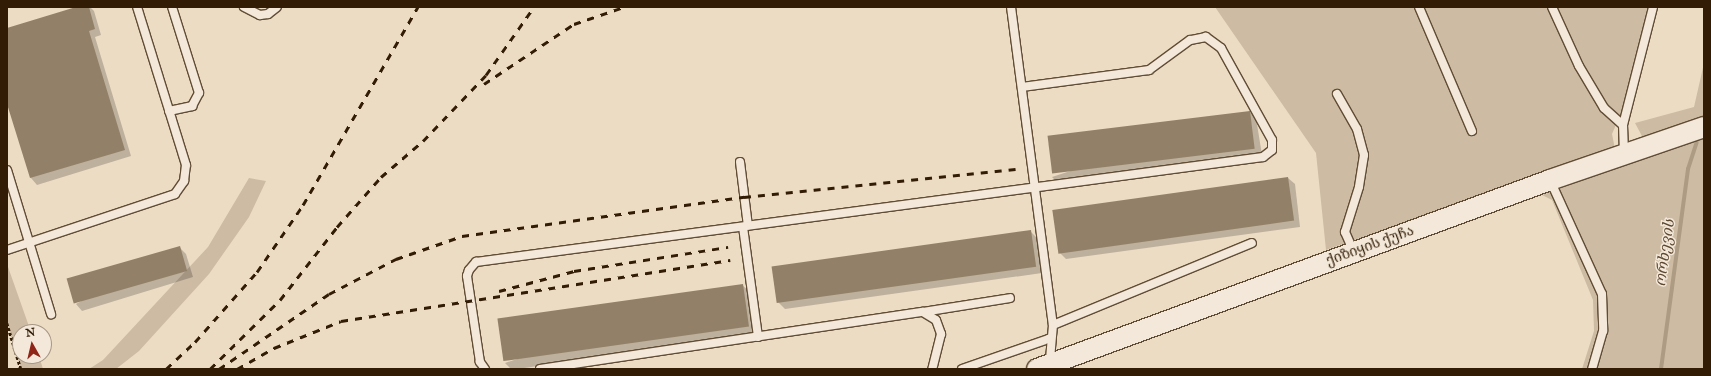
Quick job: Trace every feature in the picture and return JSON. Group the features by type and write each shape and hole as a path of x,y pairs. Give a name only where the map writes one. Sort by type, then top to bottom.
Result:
{"street":[{"name":"ქიზიყის ქუჩა","path":"1046,367 1550,180 1704,127"}],"lane":[{"path":"7,250 175,194 184,181 186,165 137,7"},
{"path":"169,111 192,106 199,93 172,7"},
{"path":"244,7 260,15 268,14 277,7"},
{"path":"1011,7 1053,325 1046,367"},
{"path":"1419,7 1472,131"},
{"path":"1552,7 1579,66 1604,108 1623,125"},
{"path":"1624,154 1623,125 1653,7"},
{"path":"485,369 480,362 467,276 471,266 476,262 1263,157 1272,150 1272,140 1221,48 1206,37 1190,40 1149,70 1022,87"},
{"path":"1337,94 1356,129 1364,155 1359,187 1345,232 1354,252"},
{"path":"740,162 745,226 758,337"},
{"path":"7,170 51,314"},
{"path":"1550,180 1602,294 1603,331 1592,369"},
{"path":"1053,325 1252,243"},
{"path":"540,369 1010,298"},
{"path":"923,312 936,320 941,334 932,369"},
{"path":"962,369 1051,338"}],"path":[{"path":"7,323 21,369"}],"shaded area":[{"path":"1215,7 1648,7 1621,113 1612,134 1615,149 1326,250 1316,153"},
{"path":"1704,63 1704,117 1643,138 1635,123 1694,107"},
{"path":"1704,136 1704,369 1582,369 1594,331 1593,300 1552,200 1542,195"},
{"path":"249,178 266,181 249,217 209,274 139,351 116,369 89,369 103,360 208,247"},
{"path":"7,264 28,324 12,324 12,339 7,323"},
{"path":"19,364 41,364 43,369 21,369"}],"building":[{"path":"76,7 89,7 95,29 89,31 125,150 30,178 7,104 7,28"},
{"path":"1250,111 1255,149 1052,174 1048,136"},
{"path":"1288,177 1294,221 1058,254 1052,210"},
{"path":"1031,230 1036,267 777,303 772,266"},
{"path":"180,246 187,271 74,304 67,279"},
{"path":"743,284 749,327 503,361 497,319"}],"waterway":[{"name":"ორხევის","path":"1661,369 1688,169 1697,142"}],"railway":[{"path":"166,369 195,342 257,272 303,205 418,7"},
{"path":"210,369 280,300 337,227 381,177 423,141 486,75 534,7"},
{"path":"484,84 574,24 624,7"},
{"path":"219,369 329,294 396,259 462,236 744,197 1016,169"},
{"path":"499,291 574,271 728,247"},
{"path":"237,369 274,348 341,321 730,260"}]}
